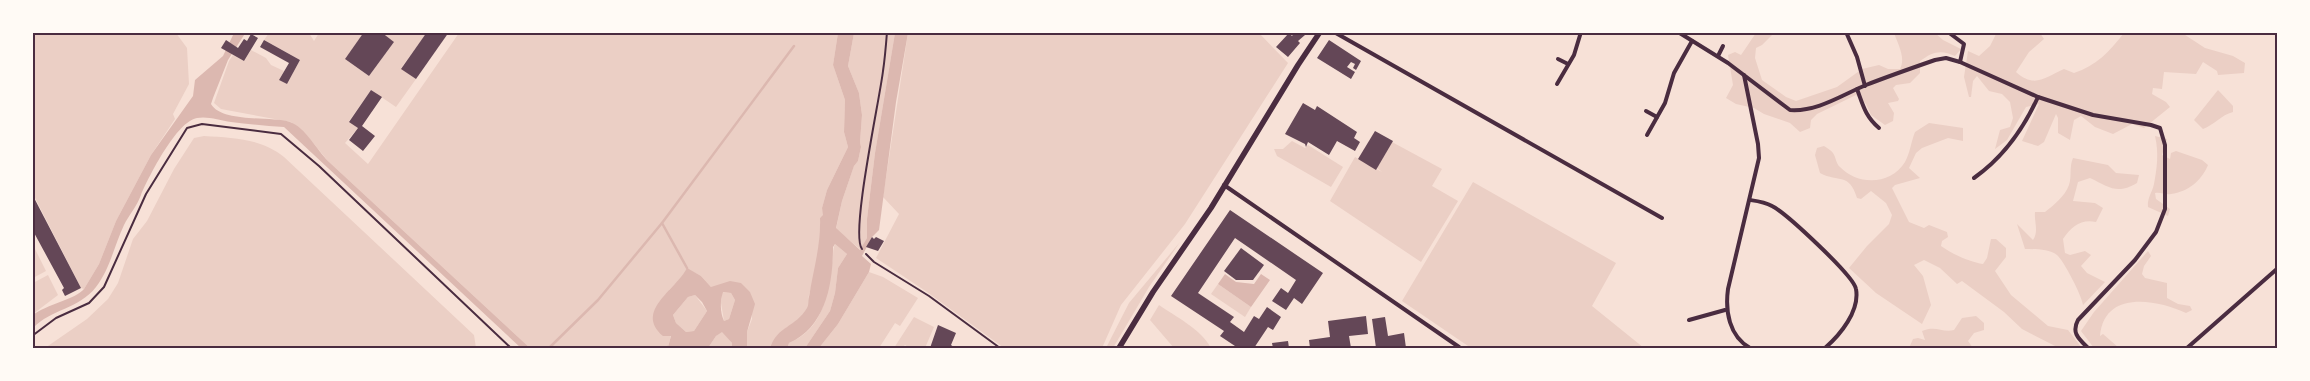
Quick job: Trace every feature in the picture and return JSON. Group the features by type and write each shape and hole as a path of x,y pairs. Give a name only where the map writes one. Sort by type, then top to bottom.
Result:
{"main road":[{"path":"1119,348 1152,292 1224,185 1320,32"}],"street":[{"path":"1334,32 1662,218"},
{"path":"1556,84 1574,55 1581,32"},
{"path":"1678,32 1718,56 1790,110 1803,111 1814,108 1865,86 1940,58 1960,62 2038,97 2093,115 2152,124 2160,128 2164,135 2165,209 2156,232 2135,260 2078,320 2074,329 2088,348"},
{"path":"1846,32 1865,86"},
{"path":"1948,32 1964,44 1960,62"},
{"path":"1647,135 1665,103 1674,73 1692,41"},
{"path":"1718,56 1723,46"},
{"path":"1558,59 1568,64"},
{"path":"1744,75 1758,148 1757,171 1728,289 1726,310 1738,338 1750,348"},
{"path":"1858,89 1868,118 1879,128"},
{"path":"1974,178 2015,139 2027,122 2038,97"},
{"path":"1646,110 1657,117"},
{"path":"1224,185 1459,348"},
{"path":"1750,200 1773,206 1843,268 1853,281 1857,294 1851,316 1825,348"},
{"path":"2187,348 2278,268"},
{"path":"1689,320 1726,310"}],"lane":[{"path":"866,254 874,262 929,296 1000,348"}],"path":[{"path":"860,246 863,192 884,70 887,32"},
{"path":"32,336 56,318 88,303 104,287 146,194 187,128 202,124 280,134 319,166 511,348"}],"shaded area":[{"path":"246,32 228,60 211,104 225,114 248,118 282,120 290,122 301,129 328,161 530,348 521,348 284,127 231,122 214,118 197,118 189,121 164,150 124,225 108,265 96,287 82,300 48,317 33,328 33,315 38,311 74,296 84,289 99,264 116,221 151,155 193,96 195,80 223,56 234,33"},
{"path":"1997,32 2040,33 2044,39 2029,52 2016,72 2029,80 2035,81 2064,69 2074,73 2082,70 2102,57 2124,33 2182,33 2205,48 2233,56 2245,63 2244,73 2218,75 2217,71 2203,62 2196,74 2164,72 2162,89 2153,88 2152,94 2166,102 2170,107 2144,128 2132,124 2113,134 2095,127 2081,116 2074,120 2070,140 2058,133 2058,118 2056,114 2044,142 2038,146 2022,141 2039,104 2026,107 2007,140 1995,149 2000,130 2010,127 2013,118 2010,102 2002,94 1989,91 1977,76 1973,81 1971,97 1969,97 1964,77 1968,51 1979,56 1990,46"},
{"path":"32,33 176,33 187,48 189,84 173,114 175,119 151,155 116,221 99,264 84,289 81,288 33,194"},
{"path":"269,33 309,33 314,41 319,33 364,33 345,59 369,76 394,42 381,33 427,33 401,68 416,79 396,107 371,90 349,121 358,128 345,143 368,164 459,33 838,33 833,65 845,100 844,132 848,147 827,190 822,208 824,216 820,218 819,247 809,296 809,306 806,312 778,335 770,348 747,348 747,332 752,319 750,292 711,287 701,276 687,269 681,279 669,290 671,335 668,347 673,348 530,348 328,161 310,139 291,122 221,109 214,103 229,61 233,55 244,61 251,50 266,58 271,65 284,71 279,80 287,84 300,60 264,40"},
{"path":"838,33 854,33 848,66 859,93 862,115 861,147 858,161 854,166 842,201 836,228 860,250 867,238 867,219 875,153 895,33 908,33 896,102 879,230 872,237 862,256 871,264 869,272 838,324 819,348 805,348 830,311 835,293 838,268 847,254 835,244 833,247 829,289 819,315 802,336 789,343 788,346 791,348 770,348 777,335 798,319 808,307 818,248 820,218 823,215 822,208 827,190 848,147 844,132 845,100 833,65"},
{"path":"854,33 895,33 875,153 867,219 867,238 861,250 836,229 842,201 854,166 858,161 861,147 862,115 859,93 848,66"},
{"path":"908,33 1259,33 1288,63 1185,224 1121,305 1102,348 1004,348 927,292 876,258 899,214 883,197"},
{"path":"1756,33 1774,33 1762,45 1756,48 1755,58 1762,80 1786,97 1796,101 1837,87 1862,69 1879,65 1888,69 1900,69 1902,56 1894,33 1935,33 1943,40 1961,49 1955,56 1941,52 1929,55 1920,61 1920,73 1910,83 1896,85 1893,88 1899,99 1898,101 1888,103 1894,113 1893,121 1885,125 1871,115 1866,104 1856,95 1817,114 1811,120 1810,128 1800,132 1790,123 1764,114 1754,108 1736,104 1726,98 1733,85 1728,55 1735,52 1741,55"},
{"path":"2218,90 2233,106 2233,112 2203,129 2194,120"},
{"path":"1929,123 1963,128 1963,141 1948,138 1922,148 1916,153 1909,168 1920,178 1895,185 1892,188 1909,222 1924,228 1929,225 1947,232 1948,237 1942,241 1941,246 1961,257 1983,264 1987,258 1991,239 1996,239 2006,248 2006,257 1995,271 2011,295 2048,326 2068,330 2082,348 2059,348 2022,329 2004,312 1962,281 1957,284 1940,268 1924,260 1914,265 1923,276 1931,305 1922,324 1876,293 1849,268 1889,224 1892,215 1886,203 1871,191 1861,199 1857,198 1847,181 1820,173 1815,155 1817,148 1824,146 1830,150 1839,166 1847,173 1865,180 1883,179 1899,170 1907,159 1915,132"},
{"path":"204,136 246,140 265,146 284,157 474,335 476,348 45,348 87,319 108,299 118,283 133,239 147,221 174,169 194,138"},
{"path":"2155,136 2167,139 2162,155 2170,159 2171,153 2176,151 2202,160 2208,165 2202,176 2189,188 2171,194 2155,193 2156,199 2170,209 2168,216 2148,207 2157,166"},
{"path":"1292,141 1305,148 1308,145 1343,167 1331,187 1277,156 1274,149 1283,149"},
{"path":"1392,142 1442,169 1432,186 1458,201 1421,262 1330,201 1355,157 1382,172 1377,168"},
{"path":"2073,158 2108,165 2116,173 2139,175 2137,183 2124,189 2108,187 2090,178 2078,182 2073,201 2095,203 2103,208 2096,222 2091,221 2077,224 2063,239 2065,253 2070,255 2085,251 2091,255 2081,266 2087,273 2105,282 2083,305 2068,271 2057,255 2042,250 2025,249 2017,224 2033,240 2036,230 2035,212 2045,212 2065,193 2070,182"},
{"path":"1473,182 1616,263 1592,306 1644,348 1471,348 1402,301"},
{"path":"1180,242 1149,287 1113,348 1106,348 1129,303"},
{"path":"835,244 847,254 838,268 835,293 830,311 805,348 791,348 788,346 789,343 801,337 810,329 822,309 828,287"},
{"path":"33,245 46,271 32,278"},
{"path":"2148,251 2151,256 2144,266 2142,274 2145,278 2167,283 2167,298 2178,304 2190,306 2192,310 2186,313 2160,304 2147,302 2133,302 2121,305 2111,311 2104,321 2100,336 2103,334 2119,348 2094,348 2081,331 2094,312"},
{"path":"687,268 701,276 711,287 730,281 741,283 750,292 755,304 747,332 747,348 732,348 732,343 722,332 716,336 708,348 668,347 671,336 663,336 655,327 653,318 655,309 660,301","holes":["723,292 731,293 735,300 729,319 724,321 721,306","695,295 707,311 694,331 686,332 676,323 673,315 688,297"]},
{"path":"869,272 883,277 918,298 900,326 895,323 879,348 819,348 838,324"},
{"path":"1225,274 1236,282 1254,284 1261,274 1270,280 1251,307 1218,284"},
{"path":"48,275 58,295 33,314 33,283"},
{"path":"1218,284 1251,307 1245,317 1211,294"},
{"path":"722,292 731,293 735,300 729,319 724,321 721,303"},
{"path":"695,295 707,311 694,331 686,332 676,323 673,315 688,297"},
{"path":"1159,305 1195,329 1211,348 1174,348 1150,320"},
{"path":"1976,316 1984,323 1984,330 1974,333 1968,341 1973,348 1909,348 1913,339 1925,340 1922,331 1927,329 1954,330 1962,318"},
{"path":"914,317 934,327 925,348 910,348 905,345 902,348 894,348"},
{"path":"722,331 732,343 732,348 708,348 716,336"}],"building":[{"path":"364,32 381,32 394,42 369,76 345,59"},
{"path":"427,32 449,32 416,79 401,69"},
{"path":"1295,32 1305,32 1305,35 1298,41 1300,43 1288,57 1276,47 1289,33 1292,36"},
{"path":"251,34 258,38 244,61 221,48 226,40 238,48 244,39 247,41"},
{"path":"264,40 300,60 287,84 279,80 289,63 260,47"},
{"path":"1329,40 1361,61 1356,70 1353,68 1355,64 1351,62 1347,67 1355,72 1351,79 1317,58"},
{"path":"371,90 382,97 362,126 375,136 363,151 349,140 358,128 349,122"},
{"path":"1303,103 1315,110 1317,106 1357,132 1354,138 1360,142 1355,151 1337,141 1329,155 1308,142 1306,147 1305,144 1285,134"},
{"path":"1375,131 1393,141 1376,170 1358,159"},
{"path":"32,194 81,288 65,296 62,290 64,288 32,229"},
{"path":"1230,210 1323,273 1302,304 1294,298 1286,310 1272,301 1281,288 1288,293 1296,280 1235,238 1198,293 1234,317 1230,322 1244,332 1254,316 1259,319 1267,307 1281,317 1273,330 1268,327 1254,348 1238,348 1220,336 1224,331 1171,296"},
{"path":"872,237 884,241 878,251 866,247"},
{"path":"1241,248 1264,265 1253,280 1236,280 1224,271"},
{"path":"1366,316 1368,334 1349,336 1351,348 1310,348 1309,340 1330,337 1328,321"},
{"path":"1385,317 1388,336 1404,333 1406,348 1376,348 1372,319"},
{"path":"938,325 956,333 951,345 955,348 930,348"},
{"path":"1288,341 1289,348 1273,348 1272,343"}],"waterway":[{"path":"549,348 598,300 662,223 794,46"},
{"path":"662,223 687,268"},
{"path":"664,348 668,347"}]}
